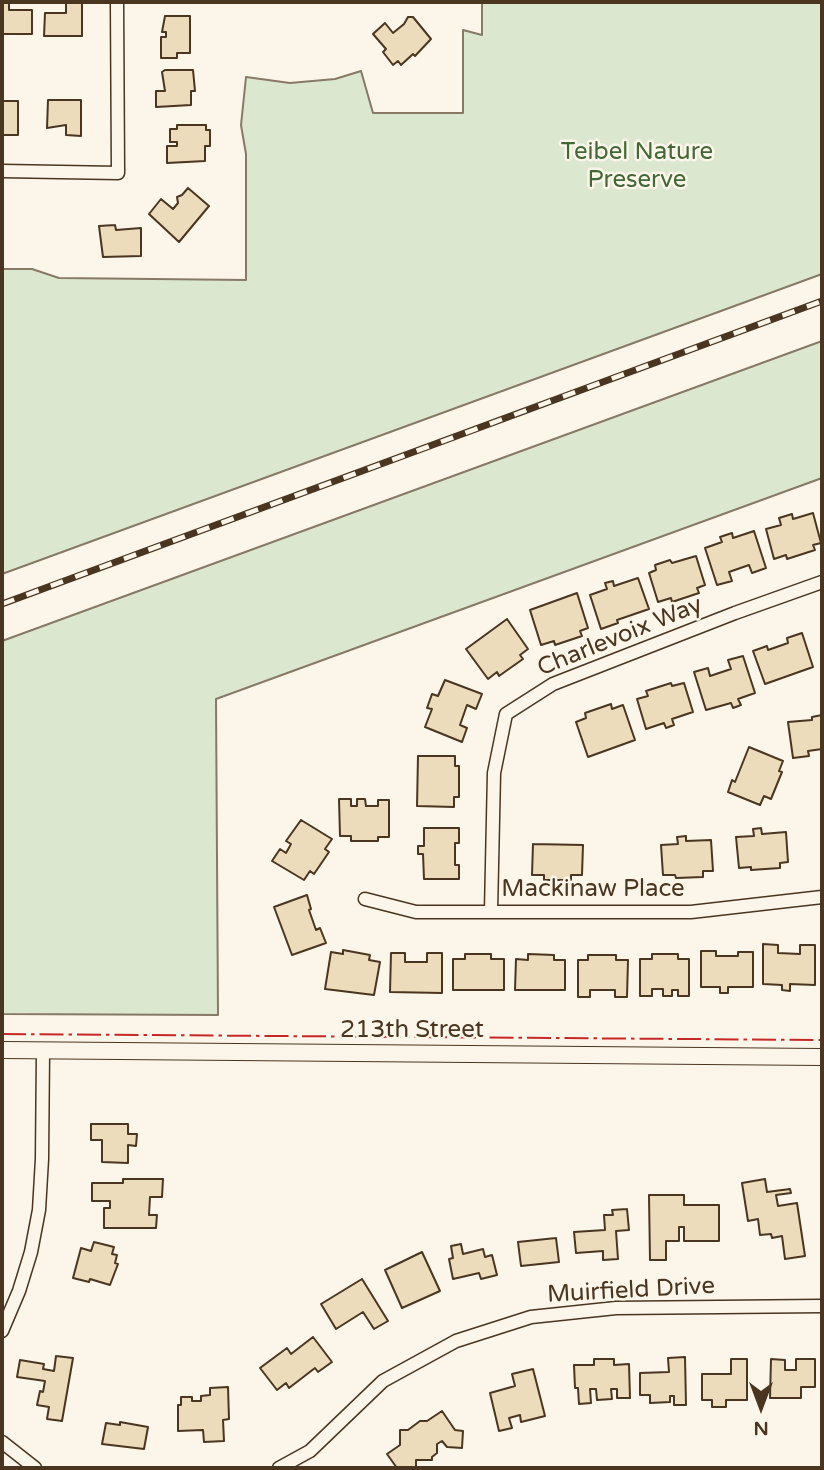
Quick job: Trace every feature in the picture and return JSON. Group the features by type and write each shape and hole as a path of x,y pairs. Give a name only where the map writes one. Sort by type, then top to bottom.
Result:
{"street":[{"path":"2,171 118,173 117,2"},
{"name":"Charlevoix Way","path":"491,911 495,773 506,714 553,684 735,612 822,582"},
{"name":"Mackinaw Place","path":"365,900 416,912 691,912 822,897"},
{"name":"213th Street","path":"2,1050 822,1057"},
{"path":"2,1331 31,1252 39,1210 43,1051"},
{"name":"Muirfield Drive","path":"279,1468 310,1451 383,1381 456,1341 531,1317 616,1308 822,1306"},
{"path":"2,1442 35,1468"}],"green space":[{"name":"Teibel Nature Preserve","path":"482,2 822,2 822,274 2,574 2,269 32,269 59,278 246,280 246,154 241,125 246,77 290,83 335,79 361,71 373,113 463,113 463,30 482,35"},
{"path":"822,341 822,478 216,699 218,1015 2,1014 2,641"}],"building":[{"path":"2,2 9,2 9,10 32,10 32,34 2,34"},
{"path":"66,3 82,3 82,36 44,36 45,13 66,13"},
{"path":"165,16 190,16 190,53 177,53 177,58 161,58 161,37 166,37 166,32 162,32"},
{"path":"408,17 413,17 431,39 415,56 413,54 401,65 398,61 393,65 383,52 386,49 373,34 385,23 393,33"},
{"path":"193,70 195,91 191,91 191,105 156,107 156,91 165,91 162,72"},
{"path":"48,100 81,100 81,136 66,135 66,125 47,128"},
{"path":"2,101 18,101 18,135 2,135"},
{"path":"177,125 206,125 206,130 210,130 210,146 205,146 205,161 167,163 167,146 177,146 177,142 170,142 170,129 177,129"},
{"path":"188,188 209,206 179,242 149,214 161,199 173,209 178,203 177,197"},
{"path":"115,225 116,230 141,228 141,256 103,257 99,226"},
{"path":"813,513 821,543 813,545 815,550 787,559 786,555 774,559 766,529 781,525 779,518 792,514 793,519"},
{"path":"754,531 766,568 752,573 749,565 729,572 732,581 717,585 705,548 722,542 720,537 732,533 733,538"},
{"path":"696,556 705,585 697,588 699,593 672,602 671,598 658,602 649,573 656,570 655,565"},
{"path":"638,578 649,609 617,620 618,623 601,629 590,595 607,589 605,583 613,581 614,586"},
{"path":"577,593 588,628 580,631 582,636 555,645 554,641 541,645 530,610"},
{"path":"507,619 528,649 520,655 523,659 499,676 497,672 488,679 466,649"},
{"path":"802,633 813,667 765,684 753,651 767,646 768,650 788,643 787,638"},
{"path":"743,656 755,693 738,699 741,705 733,708 731,703 706,710 694,672 708,668 710,676 731,669 728,660"},
{"path":"445,680 482,694 476,709 467,705 460,725 467,728 462,742 425,727 432,709 427,708 432,694 438,696"},
{"path":"671,683 672,686 684,683 693,712 672,719 674,725 666,728 664,723 646,729 637,699 648,696 646,691"},
{"path":"611,704 612,709 623,705 635,740 588,757 576,722 586,718 585,713"},
{"path":"822,715 822,749 808,751 809,756 793,758 788,722 812,720 812,717"},
{"path":"749,747 783,761 779,771 782,772 771,799 764,796 760,805 728,792 732,780 735,782"},
{"path":"418,756 455,756 455,766 459,766 459,797 454,797 454,807 417,806"},
{"path":"339,799 351,799 351,806 357,806 357,799 365,799 366,806 378,806 378,800 389,800 389,837 378,837 378,841 351,841 351,836 340,836"},
{"path":"301,820 332,839 325,849 329,852 314,874 310,871 304,880 272,861 280,849 286,853 291,844 286,841"},
{"path":"424,828 459,828 459,843 455,843 455,865 459,865 459,879 424,879 423,854 418,854 418,846 424,846"},
{"path":"761,828 762,834 786,832 788,862 780,863 780,868 739,868 736,837 754,836 753,829"},
{"path":"686,836 686,841 711,840 713,871 703,871 703,877 676,878 675,875 663,875 661,845 678,844 677,837"},
{"path":"533,844 583,845 582,875 571,875 571,880 544,880 544,875 532,875"},
{"path":"307,895 316,930 320,928 326,943 292,955 274,907"},
{"path":"763,944 778,945 778,953 800,954 800,945 815,945 815,985 790,984 790,991 782,990 782,985 763,984"},
{"path":"343,950 370,955 369,960 380,962 374,995 325,989 331,952 343,954"},
{"path":"701,951 716,951 716,956 738,956 738,952 753,952 753,987 728,987 728,993 720,993 720,987 701,987"},
{"path":"391,953 405,953 405,962 427,962 427,953 442,953 442,993 390,992"},
{"path":"465,954 491,954 491,959 504,959 504,990 453,990 453,959 465,959"},
{"path":"528,954 554,955 554,960 565,960 565,990 515,990 516,959 528,960"},
{"path":"652,954 678,954 678,959 689,959 689,996 678,996 678,990 672,990 672,996 663,996 663,989 652,989 652,996 640,996 640,959 652,959"},
{"path":"588,955 616,955 616,960 628,960 627,997 615,997 615,990 590,990 590,997 578,997 578,960 588,960"},
{"path":"91,1124 128,1124 128,1134 137,1134 136,1146 128,1145 128,1163 102,1162 102,1140 91,1140"},
{"path":"123,1179 163,1179 162,1197 150,1197 149,1215 157,1215 156,1228 104,1228 104,1208 110,1208 110,1201 92,1201 92,1183 123,1183"},
{"path":"765,1179 767,1192 790,1189 791,1193 776,1195 778,1206 797,1203 805,1256 785,1259 782,1236 772,1238 771,1234 760,1235 758,1219 748,1221 742,1183"},
{"path":"649,1195 684,1195 684,1205 719,1205 719,1241 684,1241 684,1227 679,1227 679,1241 666,1241 666,1260 650,1260"},
{"path":"627,1209 629,1230 616,1231 618,1259 603,1260 603,1251 576,1253 574,1232 605,1230 604,1215 613,1215 612,1210"},
{"path":"556,1238 559,1262 521,1266 518,1242"},
{"path":"94,1242 114,1247 112,1254 117,1255 115,1263 118,1264 110,1285 90,1279 89,1282 73,1278 81,1248 91,1251"},
{"path":"461,1244 463,1254 483,1249 485,1257 492,1255 497,1275 481,1279 479,1273 453,1279 449,1259 453,1258 451,1246"},
{"path":"422,1252 440,1291 402,1308 385,1270"},
{"path":"362,1279 388,1321 374,1329 363,1312 336,1329 321,1304"},
{"path":"313,1337 332,1362 318,1372 315,1368 289,1388 286,1383 277,1390 260,1368 287,1348 291,1354"},
{"path":"56,1356 73,1358 62,1421 47,1419 49,1407 37,1405 45,1381 17,1377 20,1360 44,1364 43,1369 54,1371"},
{"path":"685,1357 686,1405 674,1405 674,1396 670,1396 670,1402 650,1403 650,1395 640,1395 640,1373 669,1372 668,1358"},
{"path":"594,1359 614,1359 614,1365 629,1364 630,1398 617,1398 617,1389 611,1389 612,1399 597,1400 596,1389 590,1389 591,1403 579,1404 574,1365 594,1365"},
{"path":"731,1359 747,1359 747,1400 726,1400 726,1407 712,1407 712,1400 702,1400 702,1374 731,1374"},
{"path":"771,1359 785,1360 785,1370 796,1370 796,1359 815,1359 815,1387 801,1387 801,1398 770,1398"},
{"path":"533,1369 545,1416 521,1422 520,1415 509,1418 512,1428 499,1431 490,1393 515,1386 512,1374"},
{"path":"228,1387 229,1419 223,1420 224,1441 204,1442 203,1430 178,1431 178,1405 181,1405 181,1397 192,1397 192,1401 201,1401 201,1396 210,1395 210,1388"},
{"path":"442,1411 455,1430 463,1431 462,1448 447,1447 442,1441 437,1444 437,1453 432,1460 416,1460 416,1468 397,1468 387,1454 400,1445 400,1430 408,1430"},
{"path":"120,1422 148,1427 144,1449 102,1444 106,1423 120,1425"}],"railway":[{"path":"2,604 822,301"}],"power":[{"path":"2,1034 822,1040"}]}
